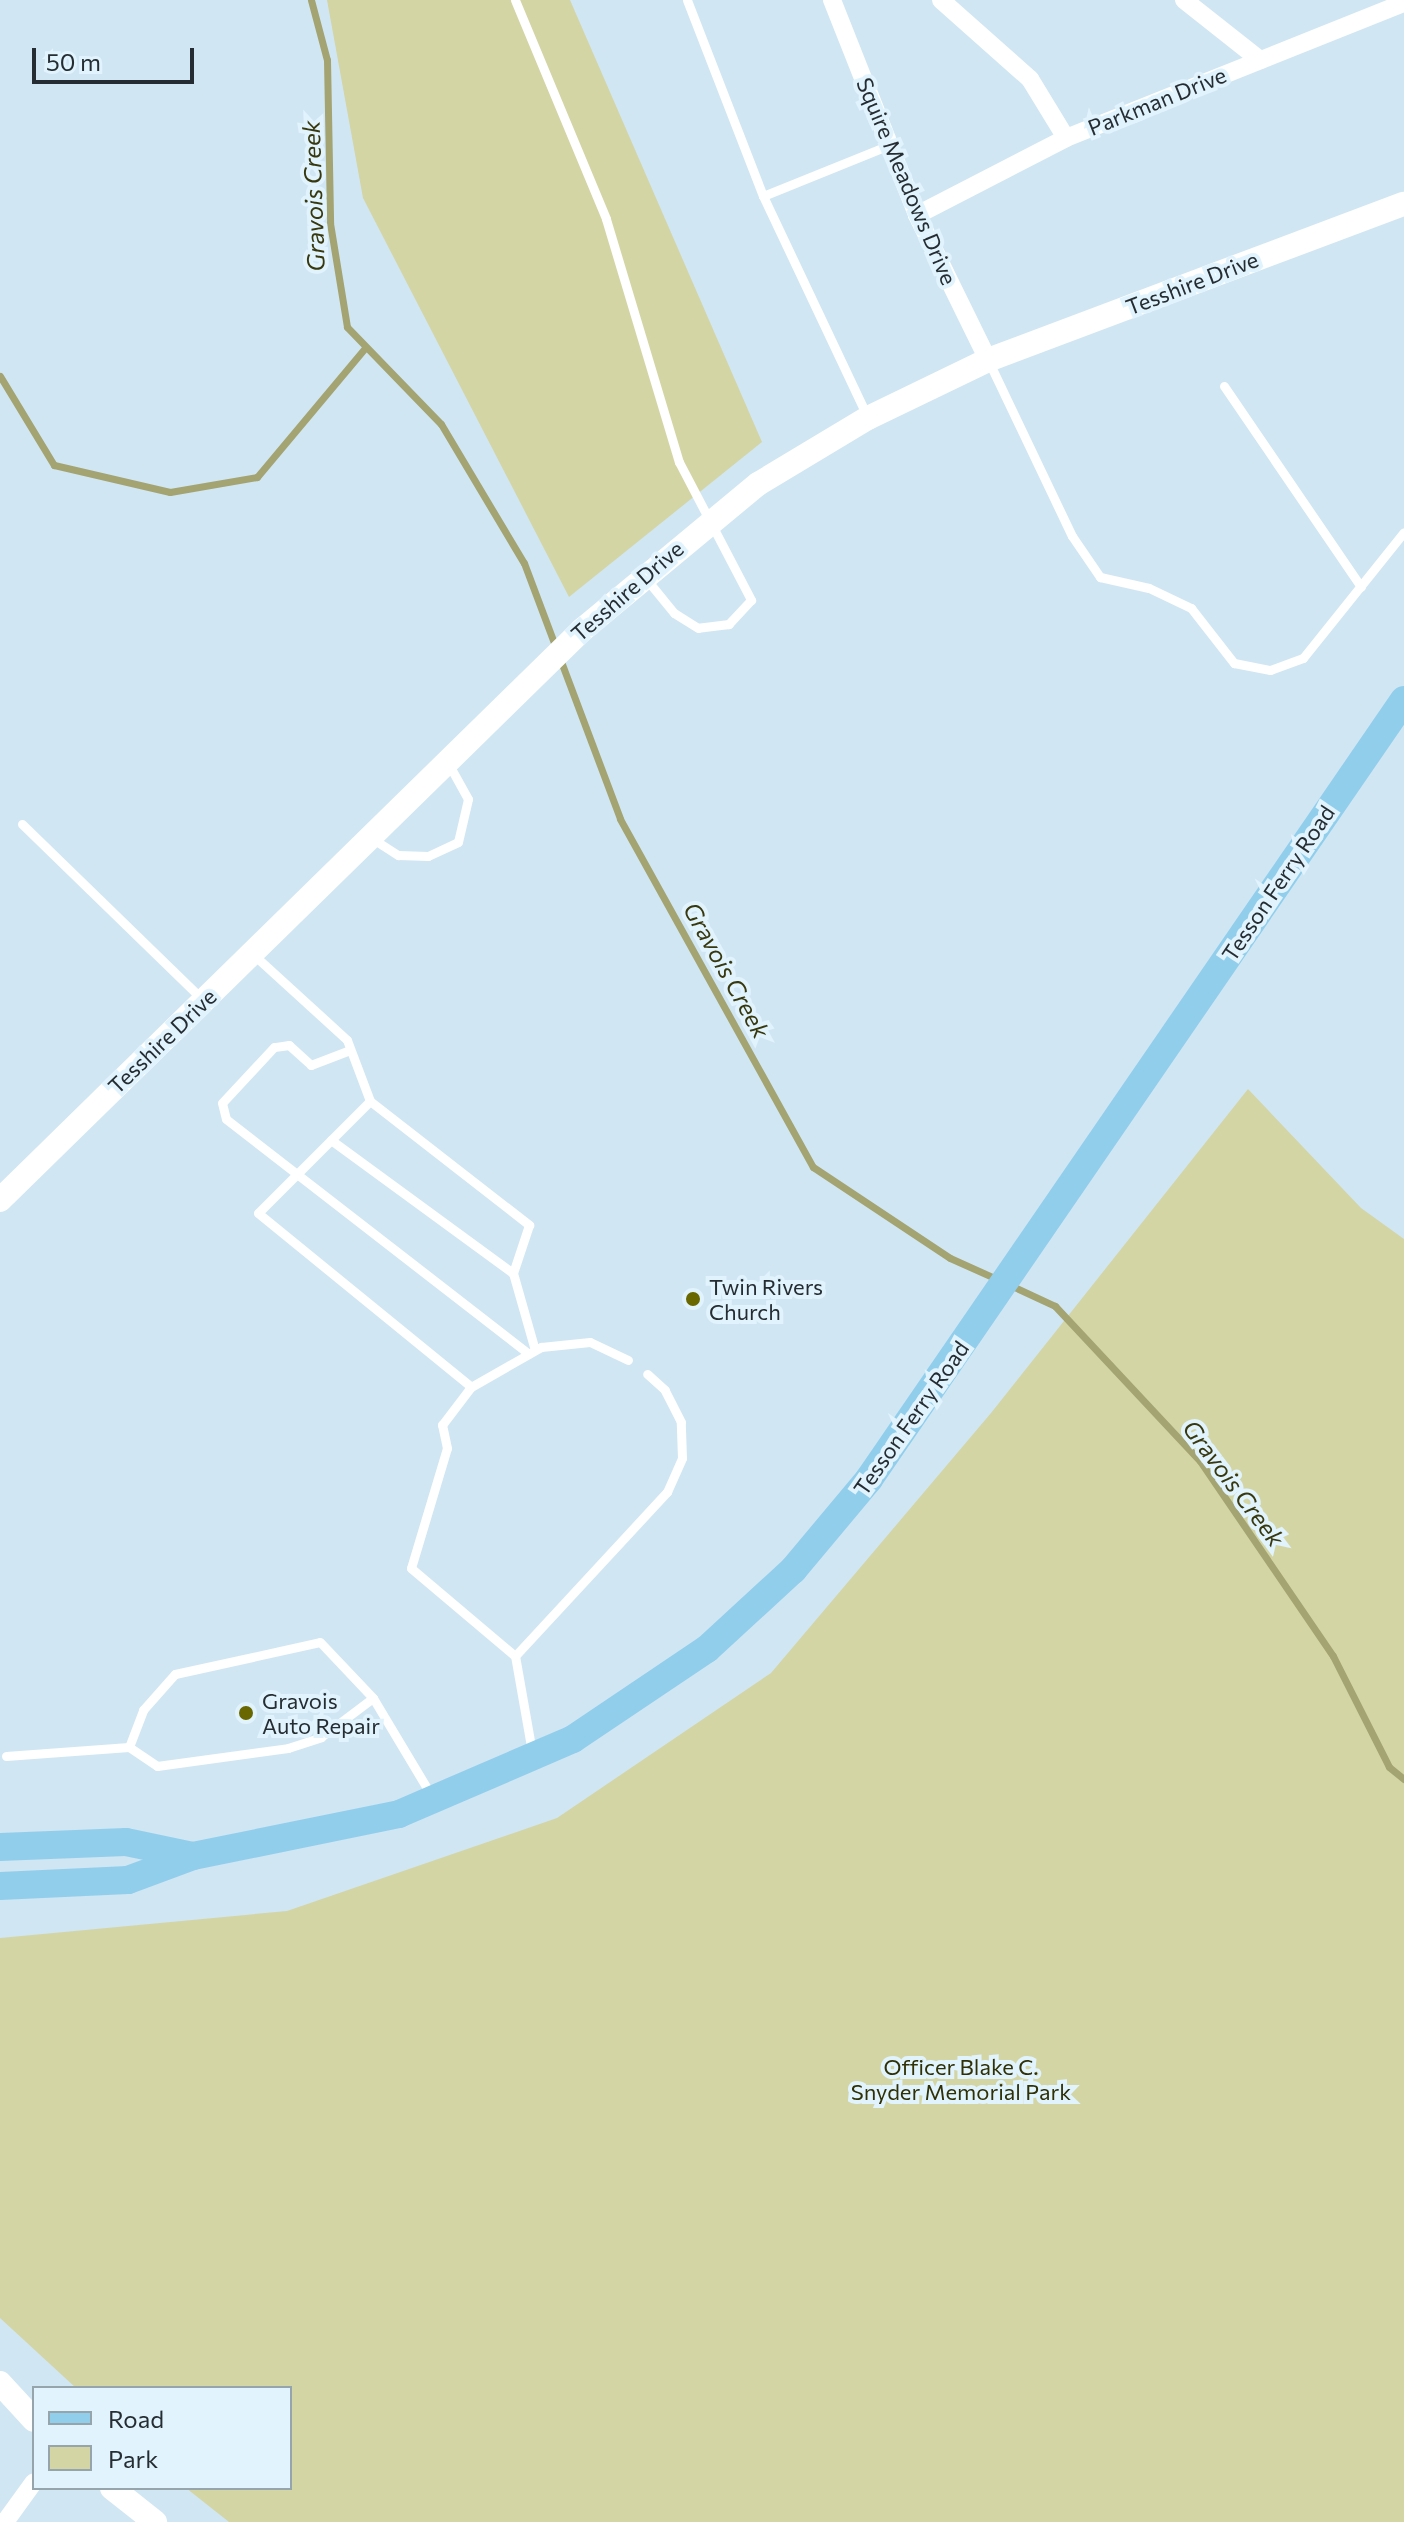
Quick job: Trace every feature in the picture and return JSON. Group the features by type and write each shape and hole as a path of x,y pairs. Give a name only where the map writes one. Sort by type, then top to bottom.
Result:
{"main road":[{"name":"Tesson Ferry Road","path":"0,1886 128,1880 193,1856 312,1837 435,1801 533,1760 650,1691 743,1618 830,1529 921,1406 1404,700"},
{"name":"Tesson Ferry Road","path":"0,1847 126,1842 193,1856"}],"street":[{"name":"Squire Meadows Drive","path":"832,0 917,215 988,360"},
{"path":"941,0 1030,79 1066,138"},
{"path":"1184,0 1260,60"},
{"name":"Parkman Drive","path":"917,215 1066,138 1392,4"},
{"name":"Tesshire Drive","path":"0,1200 582,630 642,574 711,519 868,418 988,360 1404,204"},
{"path":"0,2383 32,2418"},
{"path":"5,2522 32,2485"},
{"path":"115,2490 155,2522"}],"lane":[{"path":"515,0 606,219 679,462 752,591 729,624 713,631 687,623 642,574"},
{"path":"687,0 763,196 868,418"},
{"path":"763,196 889,145"},
{"path":"988,360 1072,536 1100,577 1149,588 1191,608 1234,663 1270,670 1303,658 1404,532"},
{"path":"1224,386 1361,587"},
{"path":"371,837 398,855 428,856 458,842 468,799 447,762"},
{"path":"22,824 204,1001"},
{"path":"252,954 350,1050 370,1101 529,1225 513,1273 535,1350"},
{"path":"350,1050 311,1065 289,1045 274,1047 222,1103 226,1119 295,1176 535,1350"},
{"path":"370,1101 258,1213 471,1387"},
{"path":"331,1140 513,1273"},
{"path":"533,1760 515,1656 411,1568 447,1448 442,1425 471,1387 535,1350 590,1342 628,1360"},
{"path":"515,1656 667,1492 682,1458 681,1422 665,1390 647,1374"},
{"path":"129,1747 143,1710 175,1674 298,1642 320,1642 334,1652 373,1698 435,1801"},
{"path":"6,1756 129,1747 157,1766 288,1748 321,1737 373,1698"}],"green space":[{"path":"327,0 570,0 762,442 569,597 363,198"},
{"name":"Officer Blake C. Snyder Memorial Park","path":"1248,1089 1361,1208 1404,1239 1404,2522 229,2522 189,2490 292,2490 292,2386 74,2386 0,2318 0,1938 287,1911 557,1818 771,1673 991,1413"}],"waterway":[{"name":"Gravois Creek","path":"311,0 327,60 330,223 347,327 441,424 524,563 620,819 813,1167 950,1258 999,1280"},
{"path":"0,376 54,465 170,492 257,477 364,349"},
{"name":"Gravois Creek","path":"1010,1285 1055,1306 1200,1461 1333,1656 1389,1767 1404,1779"}],"place":[{"name":"Twin Rivers Church","path":"693,1299"},
{"name":"Gravois Auto Repair","path":"246,1713"}]}
